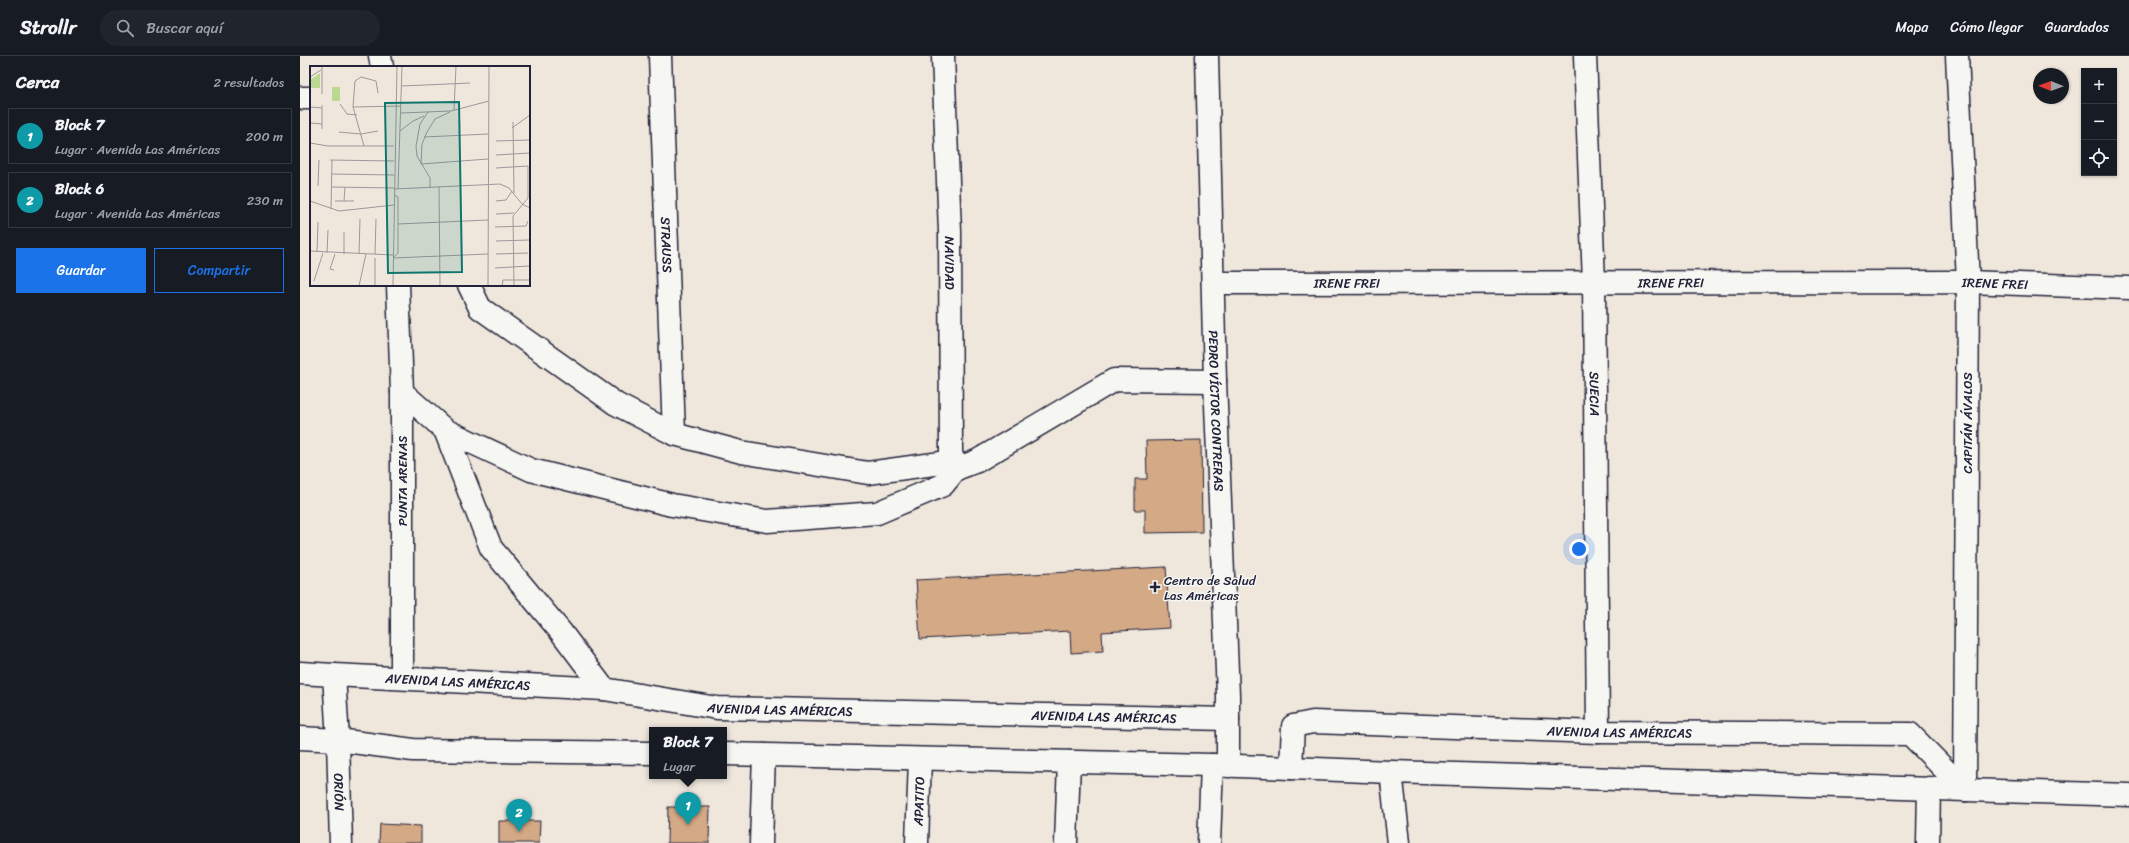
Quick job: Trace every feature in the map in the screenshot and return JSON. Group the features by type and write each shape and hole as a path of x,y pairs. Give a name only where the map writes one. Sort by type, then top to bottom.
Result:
{"street":[{"path":"380,56 382,66"},
{"name":"STRAUSS","path":"660,56 674,434"},
{"name":"NAVIDAD","path":"943,56 950,232 951,453 956,469"},
{"name":"PEDRO VÍCTOR CONTRERAS","path":"1207,56 1215,381 1228,719 1209,843"},
{"name":"SUECIA","path":"1585,56 1594,282 1598,732"},
{"name":"CAPITÁN ÁVALOS","path":"1957,56 1968,282 1965,790"},
{"name":"IRENE FREI","path":"1213,283 1968,282 2129,288"},
{"name":"PUNTA ARENAS","path":"398,286 402,392 402,678"},
{"path":"469,286 480,308 616,404 674,434 741,452 868,473 940,463 956,469"},
{"path":"402,392 445,430 531,470 672,505 767,521 877,513 943,485 956,469 977,461 1114,380 1215,381"},
{"path":"445,430 491,548 561,632 604,689"},
{"name":"AVENIDA LAS AMÉRICAS","path":"300,673 604,689 717,708 1228,719"},
{"path":"334,675 338,740"},
{"name":"AVENIDA LAS AMÉRICAS","path":"1291,768 1293,726 1313,722 1598,732 1910,734 1965,790"},
{"path":"300,738 338,740 413,750 649,753"},
{"name":"ORIÓN","path":"338,740 341,843"},
{"path":"727,754 1220,765 1391,772 2129,795"},
{"path":"761,843 764,755"},
{"name":"APATITO","path":"917,843 920,759"},
{"path":"1066,843 1069,762"},
{"path":"1391,772 1399,843"},
{"path":"1928,843 1929,788"}],"building":[{"path":"1201,440 1202,532 1145,533 1145,510 1135,510 1135,479 1147,479 1146,441"},
{"path":"1166,567 1170,628 1102,632 1103,651 1071,653 1070,631 920,639 916,580"},
{"path":"668,807 710,807 709,843 667,843"},
{"path":"499,821 540,821 539,843 499,843"},
{"path":"380,824 421,826 421,843 379,843"}],"place":[{"name":"Centro de Salud Las Américas","path":"1155,587"},
{"name":"Block 7","path":"688,825"},
{"name":"Block 6","path":"519,832"}]}
